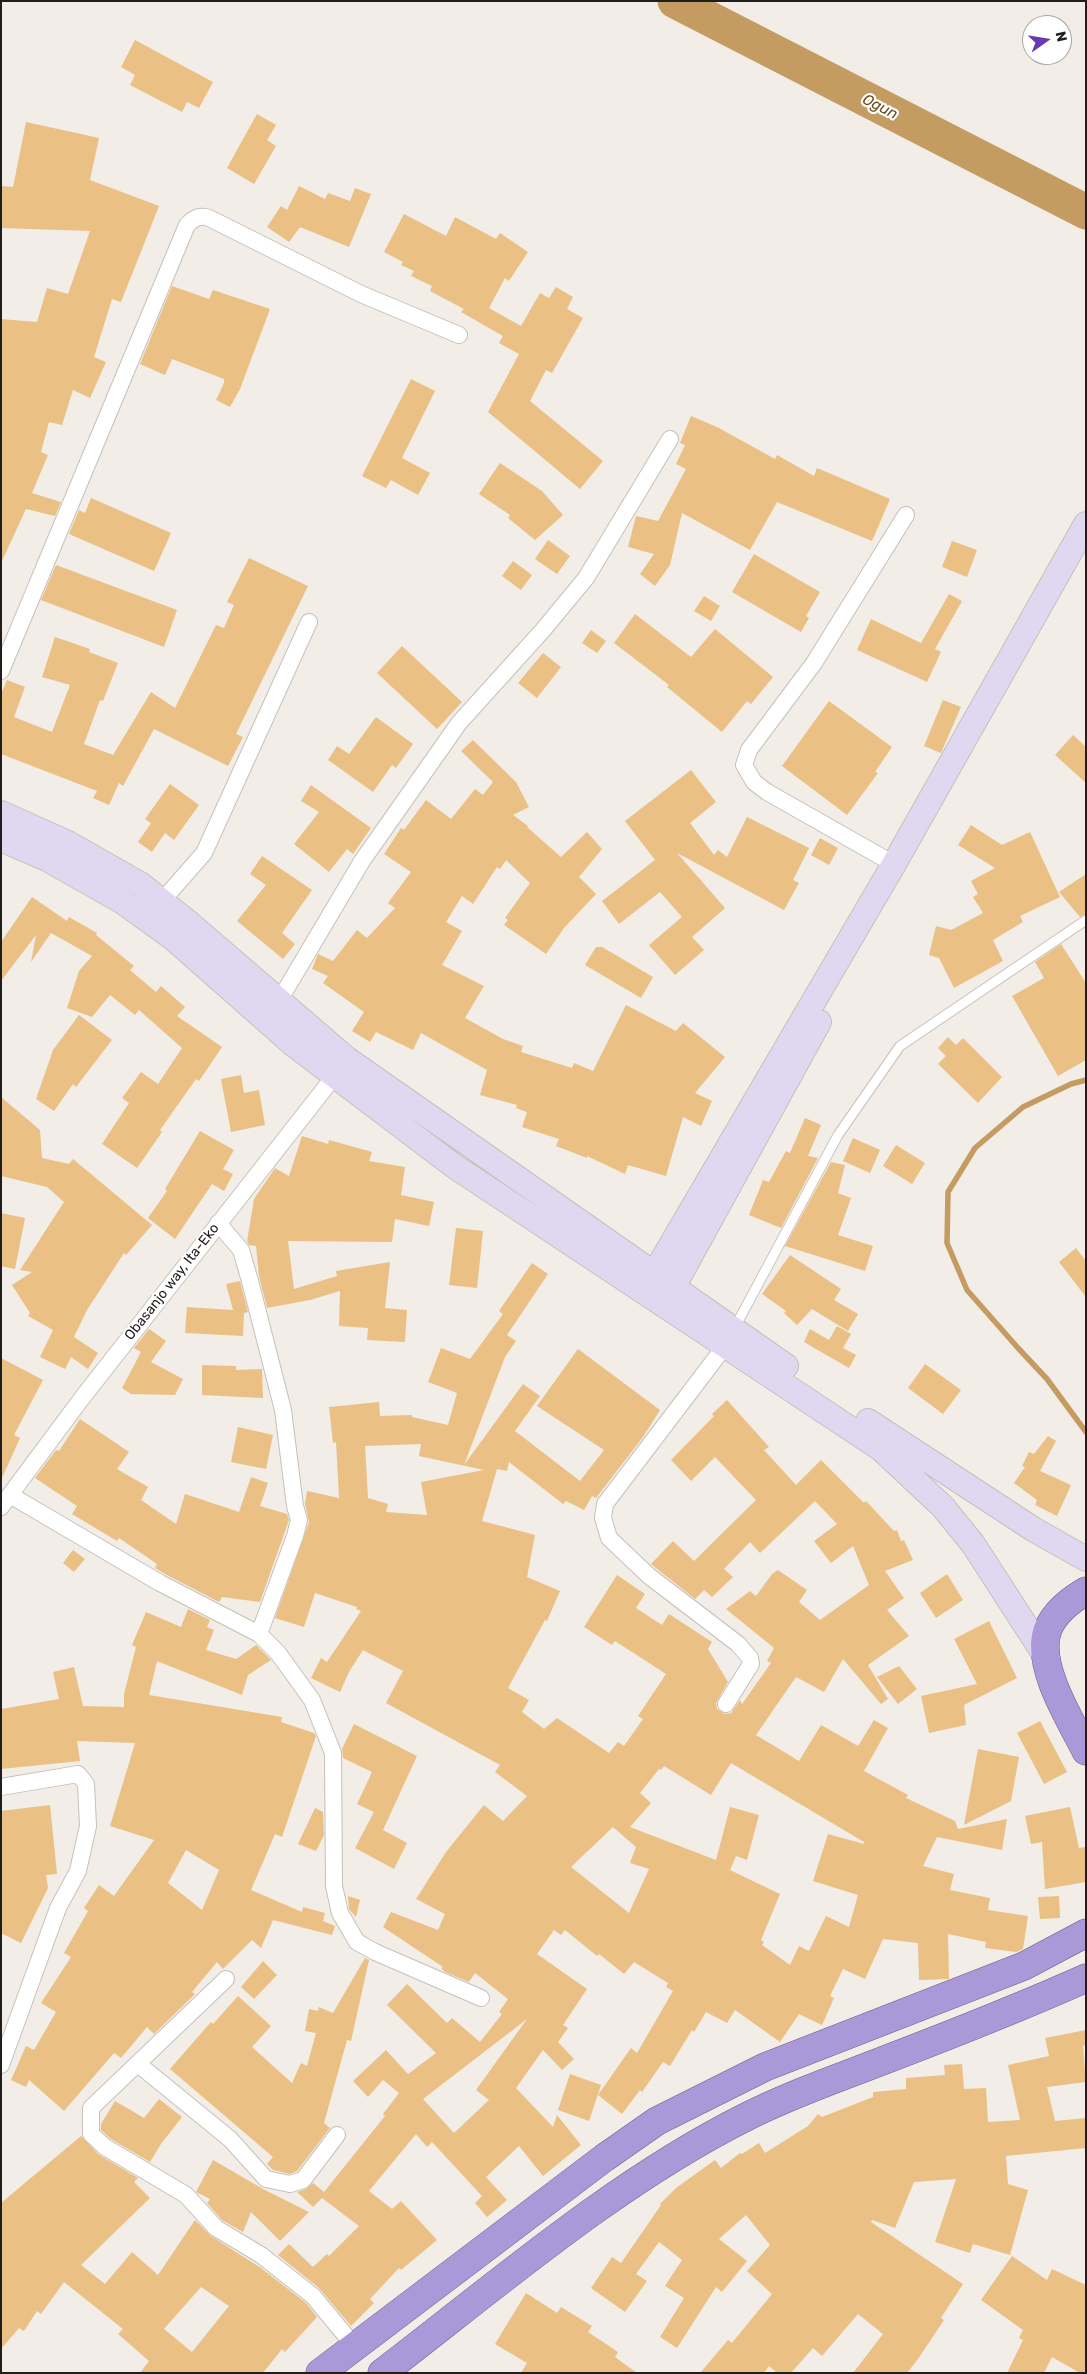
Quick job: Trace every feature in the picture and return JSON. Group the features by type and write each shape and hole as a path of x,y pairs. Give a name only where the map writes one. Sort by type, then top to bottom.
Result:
{"highway":[{"path":"1086,1591 1071,1600 1056,1616 1046,1636 1046,1657 1055,1687 1086,1751"},
{"path":"320,2373 604,2158 657,2122 765,2066 1024,1966 1086,1933"},
{"path":"382,2373 572,2228 684,2150 747,2116 817,2086 1013,2011 1086,1978"}],"main road":[{"path":"649,1283 894,864 1050,584 1086,524"},
{"path":"668,1297 1080,551"},
{"path":"1,813 66,842 140,884 279,1001 341,1067"},
{"path":"1,839 47,859 123,902 174,940 294,1044 341,1067 729,1339 881,1449 912,1475 944,1507 973,1544 1046,1657"},
{"path":"729,1339 1033,1530 1086,1559"}],"street":[{"path":"1,671 187,225 194,219 202,216 209,218 361,294 459,335"},
{"path":"279,1001 362,860 459,724 543,630 586,578 670,439"},
{"path":"894,864 767,792 754,782 744,765 748,750 814,663 906,515"},
{"path":"162,901 204,853 309,622"},
{"name":"Obasanjo way, Ita-Eko","path":"6,1501 218,1223 341,1067"},
{"path":"218,1223 241,1250 250,1281 283,1410 295,1506 299,1520 295,1536 259,1634"},
{"path":"726,1704 751,1664 750,1658 738,1644 649,1576 609,1538 603,1518 605,1504 729,1339"},
{"path":"6,1501 259,1634 278,1652 312,1700 333,1753 334,1886 340,1913 358,1942 375,1952 482,1998"},
{"path":"1,1788 78,1774 86,1784 88,1826 78,1871 58,1908 1,2065"},
{"path":"226,1979 91,2108 91,2134 106,2147 186,2195 216,2228 261,2255 306,2290 355,2347"},
{"path":"138,2064 230,2139 266,2179 290,2184 303,2180 337,2135"}],"lane":[{"path":"729,1339 838,1135 900,1046 1086,920"}],"building":[{"path":"135,40 213,82 199,108 187,102 182,112 130,85 135,75 121,67"},
{"path":"257,114 276,125 267,140 276,146 254,184 227,168"},
{"path":"26,122 99,138 90,180 159,206 121,302 112,299 94,357 106,362 90,398 73,390 62,425 49,422 41,452 48,455 32,493 61,502 55,516 26,509 1,563 1,319 37,322 47,288 68,294 90,231 1,228 1,186 13,187"},
{"path":"299,186 325,199 328,193 350,201 355,188 371,194 349,247 300,227 289,242 267,227 281,206 287,210"},
{"path":"404,214 446,236 455,217 496,239 500,233 528,252 509,281 505,278 489,308 521,326 540,293 549,298 556,287 573,297 567,309 583,318 552,373 546,370 530,401 603,461 580,489 488,412 519,354 499,343 503,336 461,312 464,309 430,291 432,286 411,276 414,271 401,265 403,262 384,252"},
{"path":"172,286 209,299 213,290 270,309 240,389 230,407 216,400 224,379 172,359 165,375 140,364"},
{"path":"411,379 435,391 402,458 430,473 418,495 391,480 386,488 362,476"},
{"path":"691,416 717,427 775,459 777,455 814,476 817,468 890,499 872,541 777,502 750,550 682,513 670,565 655,586 640,574 654,554 628,547 636,516 658,521 686,469 676,464 685,445 680,443"},
{"path":"500,463 542,491 563,515 535,540 508,518 510,515 479,494"},
{"path":"91,498 171,533 154,571 69,534 79,510 85,513"},
{"path":"548,540 570,556 557,574 535,559"},
{"path":"952,541 977,550 967,577 942,567"},
{"path":"754,554 820,592 806,616 809,618 801,632 732,592"},
{"path":"249,558 308,586 236,734 243,737 228,766 154,729 123,786 119,783 109,805 93,798 97,791 1,754 1,694 7,680 25,687 14,717 52,732 70,685 42,677 55,637 90,649 89,652 118,663 103,701 100,700 84,744 113,755 151,692 175,708 216,625 224,628 234,605 227,602"},
{"path":"513,561 532,575 521,590 502,576"},
{"path":"56,565 177,610 164,647 41,600"},
{"path":"949,594 962,601 935,649 941,652 927,682 857,650 871,619 921,643"},
{"path":"704,596 720,606 711,621 694,611"},
{"path":"635,614 691,657 715,629 773,677 751,704 747,701 722,732 667,687 669,685 614,643"},
{"path":"591,630 606,641 597,653 582,643"},
{"path":"402,646 462,702 437,729 377,673"},
{"path":"543,653 561,667 537,698 518,683"},
{"path":"943,700 961,707 941,753 924,746"},
{"path":"829,701 892,747 875,772 878,773 847,815 782,766"},
{"path":"376,717 413,744 396,768 392,765 373,792 328,760 337,746 349,754"},
{"path":"1073,735 1086,747 1086,783 1055,755"},
{"path":"473,740 516,782 529,807 513,815 528,826 561,857 587,832 602,849 579,877 596,894 564,928 546,954 504,925 508,920 505,918 530,883 506,860 500,869 497,867 473,904 462,896 446,922 462,931 442,965 484,986 465,1018 503,1039 523,1046 521,1052 572,1068 574,1063 593,1071 626,1005 676,1031 683,1023 725,1057 695,1093 712,1101 701,1126 683,1117 666,1176 628,1165 625,1174 587,1156 587,1158 556,1146 559,1139 522,1127 527,1112 516,1108 517,1105 480,1095 487,1070 421,1033 413,1050 376,1032 370,1042 352,1031 364,1012 323,983 328,976 312,969 318,954 333,961 357,930 367,938 395,908 388,903 411,872 384,854 401,828 404,830 426,800 451,819 475,789 483,795 493,782 461,751"},
{"path":"691,770 716,802 690,823 714,855 718,850 727,857 747,817 809,848 793,880 799,883 784,910 677,853 725,908 692,937 704,950 675,975 649,945 682,917 660,892 619,924 602,901 655,860 625,821"},
{"path":"170,784 199,805 174,840 165,833 152,852 138,842 151,823 145,819"},
{"path":"311,785 371,828 353,854 347,849 329,872 294,844 319,812 301,801"},
{"path":"971,825 1002,845 1030,832 1060,897 1020,916 1023,922 993,940 1003,961 954,988 939,958 929,955 936,926 951,930 983,913 973,897 978,894 971,881 995,868 958,845"},
{"path":"820,838 838,848 829,865 811,855"},
{"path":"262,856 312,890 282,933 295,944 283,959 237,921 266,885 250,874"},
{"path":"1086,874 1086,914 1080,917 1059,892"},
{"path":"32,897 67,921 69,917 97,933 96,935 134,966 130,970 156,992 161,986 185,1007 177,1016 222,1047 199,1081 196,1079 160,1130 162,1132 137,1168 102,1144 129,1103 122,1098 141,1072 158,1084 182,1048 139,1010 135,1015 110,995 92,1017 67,1008 79,971 92,956 51,933 31,962 36,935 1,981 1,942"},
{"path":"1061,944 1086,983 1086,1060 1058,1076 1012,996 1044,978 1035,962"},
{"path":"596,947 602,947 653,977 641,998 585,965"},
{"path":"79,1015 112,1040 76,1087 73,1084 54,1111 36,1099 53,1050"},
{"path":"948,1037 956,1045 963,1038 1002,1077 978,1103 938,1064 946,1056 938,1048"},
{"path":"241,1075 244,1093 259,1090 265,1125 231,1132 221,1079"},
{"path":"1,1097 40,1130 42,1158 69,1164 73,1159 152,1225 126,1255 124,1253 87,1310 74,1337 98,1353 88,1369 71,1357 65,1369 40,1357 53,1330 28,1316 30,1313 12,1285 32,1272 20,1270 64,1202 47,1187 1,1176"},
{"path":"805,1118 821,1125 808,1156 818,1158 781,1228 749,1215 763,1180 769,1182 786,1151 790,1153"},
{"path":"200,1131 234,1150 223,1169 233,1174 224,1191 212,1184 175,1239 148,1218 167,1191 165,1189"},
{"path":"302,1136 328,1144 329,1140 372,1152 369,1161 405,1167 401,1195 434,1202 429,1226 395,1219 392,1242 288,1241 294,1289 337,1276 336,1271 390,1262 385,1308 407,1310 405,1342 367,1340 368,1328 339,1326 340,1291 310,1300 267,1308 259,1276 256,1246 249,1245 247,1241 254,1199 275,1168 289,1176"},
{"path":"853,1138 880,1150 870,1173 843,1161"},
{"path":"896,1145 925,1163 912,1184 883,1166"},
{"path":"831,1162 845,1165 838,1193 851,1198 838,1235 873,1246 865,1271 785,1246"},
{"path":"1,1213 25,1218 15,1269 1,1266"},
{"path":"456,1228 483,1231 477,1288 449,1285"},
{"path":"1076,1248 1086,1261 1086,1297 1059,1262"},
{"path":"790,1255 841,1289 834,1300 858,1314 848,1331 812,1309 797,1325 784,1313 786,1311 762,1294"},
{"path":"532,1263 548,1274 507,1335 516,1341 505,1357 464,1465 523,1384 540,1396 515,1431 580,1481 604,1450 537,1406 578,1349 660,1410 643,1437 596,1498 592,1496 584,1510 566,1501 563,1504 509,1462 507,1471 497,1469 482,1521 535,1535 527,1577 560,1591 547,1621 545,1620 508,1688 529,1700 522,1712 544,1729 557,1718 609,1753 618,1742 624,1746 643,1719 638,1716 666,1674 615,1641 612,1645 584,1627 617,1575 645,1594 636,1608 662,1625 669,1614 712,1642 708,1649 728,1682 716,1703 717,1709 725,1714 731,1713 740,1700 742,1704 771,1663 767,1661 774,1648 726,1609 750,1591 756,1596 772,1574 778,1570 807,1590 799,1602 820,1620 869,1585 853,1546 831,1563 814,1541 837,1524 815,1501 760,1553 750,1542 724,1569 733,1577 712,1597 704,1590 695,1599 651,1564 673,1541 694,1561 756,1500 715,1457 691,1481 671,1460 727,1400 769,1447 764,1450 796,1485 821,1460 864,1503 866,1501 894,1531 897,1530 901,1541 904,1540 913,1560 885,1571 904,1598 887,1610 909,1636 868,1665 888,1699 881,1704 843,1659 824,1692 796,1677 756,1735 799,1761 821,1725 858,1746 874,1720 888,1728 864,1771 908,1795 906,1798 955,1821 958,1829 1007,1819 1002,1850 937,1837 923,1866 954,1874 950,1890 990,1898 988,1910 1028,1916 1023,1949 1016,1952 985,1948 986,1942 948,1934 949,1979 919,1980 918,1943 883,1939 865,1979 843,1969 830,1996 834,1998 822,2025 799,2014 780,2042 735,2010 727,2023 706,2012 694,2032 692,2030 670,2066 663,2062 642,2092 640,2090 622,2114 598,2095 631,2048 637,2053 673,1991 666,1987 668,1983 634,1962 624,1974 599,1954 597,1956 565,1930 561,1935 554,1930 537,1954 587,1989 563,2025 568,2028 558,2042 574,2059 562,2070 543,2050 516,2088 553,2127 557,2115 581,2145 543,2176 519,2146 486,2177 507,2200 487,2217 475,2203 482,2196 432,2142 427,2147 416,2134 369,2191 392,2209 401,2201 437,2240 401,2270 399,2268 370,2299 374,2303 351,2326 319,2288 278,2255 289,2244 313,2267 327,2254 329,2256 359,2226 322,2198 313,2207 297,2192 306,2189 313,2183 324,2192 385,2116 383,2114 399,2093 383,2080 368,2097 353,2081 386,2050 408,2074 436,2053 387,2005 407,1984 447,2023 452,2018 480,2042 502,2014 499,2012 508,1999 475,1973 469,1982 445,1972 441,1968 443,1967 383,1927 391,1912 438,1930 445,1914 416,1899 446,1852 484,1805 503,1821 527,1796 495,1772 500,1765 386,1703 403,1671 363,1650 349,1672 340,1692 311,1678 321,1658 327,1662 361,1611 356,1609 357,1607 315,1593 304,1627 275,1618 309,1522 305,1504 307,1491 339,1498 336,1442 333,1443 329,1407 379,1402 380,1416 412,1415 412,1417 448,1425 457,1393 428,1382 441,1348 470,1359 503,1314 499,1311","holes":["421,1444 419,1456 484,1470 421,1482 427,1515 386,1512 388,1504 368,1498 365,1446","731,1763 864,1842 864,1844 828,1834 813,1881 858,1895 849,1927 826,1916 809,1951 799,1946 790,1965 762,1945 764,1942 761,1940 780,1894 730,1870 736,1856 747,1860 759,1815 730,1807 716,1860 630,1827 651,1803 640,1793 659,1769 661,1770 664,1766 711,1795","613,1827 636,1847 630,1863 649,1869 629,1913 571,1867","527,2019 476,2090 489,2100 454,2133 423,2099"]},
{"path":"240,1281 248,1312 244,1313 243,1336 185,1333 187,1307 233,1310 226,1284"},
{"path":"837,1326 851,1334 843,1348 856,1355 849,1368 804,1342 810,1329 829,1340"},
{"path":"149,1329 166,1341 151,1362 183,1379 175,1395 131,1394 122,1388 141,1352 134,1348"},
{"path":"1,1358 43,1380 14,1435 20,1438 1,1480"},
{"path":"925,1364 961,1390 943,1414 908,1388"},
{"path":"202,1365 236,1366 236,1370 262,1369 263,1398 202,1395"},
{"path":"80,1419 129,1452 117,1469 148,1487 141,1500 176,1524 185,1494 239,1512 251,1477 268,1483 260,1506 287,1514 289,1520 260,1602 222,1597 219,1602 165,1574 155,1568 157,1564 119,1538 117,1541 72,1514 77,1506 35,1478 56,1450 59,1451"},
{"path":"238,1427 273,1435 266,1469 231,1462"},
{"path":"1048,1436 1056,1441 1040,1471 1071,1485 1057,1516 1035,1505 1037,1500 1014,1483 1025,1467 1022,1466 1029,1452 1034,1454"},
{"path":"73,1550 85,1559 74,1572 63,1563"},
{"path":"947,1574 963,1600 936,1618 920,1593"},
{"path":"188,1609 210,1620 207,1627 214,1630 206,1650 236,1659 256,1645 271,1660 248,1675 242,1695 157,1661 149,1695 282,1717 281,1722 314,1733 316,1736 282,1837 275,1834 251,1890 302,1912 303,1907 325,1913 323,1921 335,1926 332,1935 273,1920 261,1948 252,1940 223,1969 217,1962 192,1992 195,1994 192,1997 154,2034 147,2027 121,2058 114,2053 64,2111 29,2080 26,2087 11,2080 26,2046 34,2050 56,2012 41,2003 71,1957 64,1953 88,1911 84,1908 99,1885 114,1896 154,1840 110,1826 135,1743 77,1741 80,1761 1,1769 1,1709 59,1699 53,1672 74,1667 83,1706 124,1707 124,1694 136,1647 132,1645 146,1612 181,1627","holes":["186,1850 219,1870 202,1910 168,1883"]},
{"path":"989,1621 1017,1678 964,1705 966,1725 929,1733 921,1696 977,1684 954,1639"},
{"path":"899,1666 917,1689 898,1704 877,1677"},
{"path":"1040,1721 1067,1772 1044,1784 1017,1733"},
{"path":"354,1724 417,1756 383,1830 407,1843 394,1869 355,1848 374,1812 357,1804 372,1772 343,1758 342,1749"},
{"path":"978,1749 1019,1757 1011,1801 964,1825"},
{"path":"50,1805 57,1874 46,1875 48,1888 21,1943 1,1933 1,1811"},
{"path":"1070,1807 1079,1848 1086,1847 1086,1882 1045,1889 1042,1842 1031,1844 1025,1816"},
{"path":"315,1808 323,1812 324,1835 316,1851 298,1844"},
{"path":"348,1896 360,1900 356,1917 349,1909"},
{"path":"1059,1896 1060,1918 1040,1919 1038,1897"},
{"path":"365,1958 369,1960 351,2041 347,2040 324,2123 330,2128 297,2171 290,2174 273,2170 267,2164 273,2157 170,2069 211,2022 213,2024 238,1996 271,2026 252,2047 292,2083 301,2063 307,2066 316,2033 305,2031 309,2009 318,2011 319,2007 333,2013"},
{"path":"263,1961 277,1975 254,1999 241,1987"},
{"path":"1086,2030 1086,2045 1083,2046 1086,2082 1047,2087 1055,2121 1086,2118 1086,2148 1006,2156 1008,2184 1028,2190 1010,2255 973,2244 970,2253 935,2242 956,2179 914,2182 895,2228 872,2220 871,2222 963,2284 941,2318 944,2320 907,2373 853,2373 883,2334 858,2314 822,2356 813,2348 791,2373 777,2373 769,2366 764,2373 700,2373 728,2340 732,2343 772,2294 747,2271 770,2245 746,2215 719,2239 747,2261 722,2292 716,2287 677,2348 660,2337 684,2298 665,2286 682,2260 659,2242 636,2274 647,2281 625,2312 591,2288 612,2257 621,2263 660,2204 676,2188 715,2160 721,2168 740,2153 742,2154 759,2143 765,2153 808,2126 818,2114 822,2117 873,2097 873,2092 906,2089 906,2078 945,2075 944,2065 962,2064 964,2089 986,2088 988,2122 1020,2120 1008,2065 1049,2056 1045,2038"},
{"path":"570,2074 601,2085 589,2121 558,2110"},
{"path":"159,2099 182,2117 150,2162 111,2139 101,2130 101,2124 115,2101 144,2118"},
{"path":"81,2136 98,2154 138,2178 134,2182 150,2198 81,2265 105,2284 132,2252 158,2275 195,2220 211,2236 261,2268 306,2303 317,2317 285,2352 282,2349 263,2373 140,2373 149,2361 118,2334 123,2329 64,2282 41,2314 37,2311 24,2331 19,2328 1,2349 1,2203","holes":["201,2287 229,2306 192,2352 164,2329"]},
{"path":"213,2160 263,2189 309,2212 280,2241 251,2212 243,2232 222,2220 207,2203 210,2199 196,2192"},
{"path":"1012,2256 1047,2280 1052,2269 1086,2285 1086,2373 1080,2373 1052,2357 1044,2373 1007,2373 1023,2340 1019,2338 1023,2330 981,2300"},
{"path":"526,2293 557,2313 561,2307 592,2326 588,2332 618,2352 615,2357 637,2373 521,2373 527,2363 495,2344"}],"waterway":[{"name":"Ogun","path":"675,1 1086,212"},
{"path":"1086,1080 1071,1084 1023,1107 975,1148 948,1192 947,1243 967,1290 1047,1379 1086,1432"}]}
